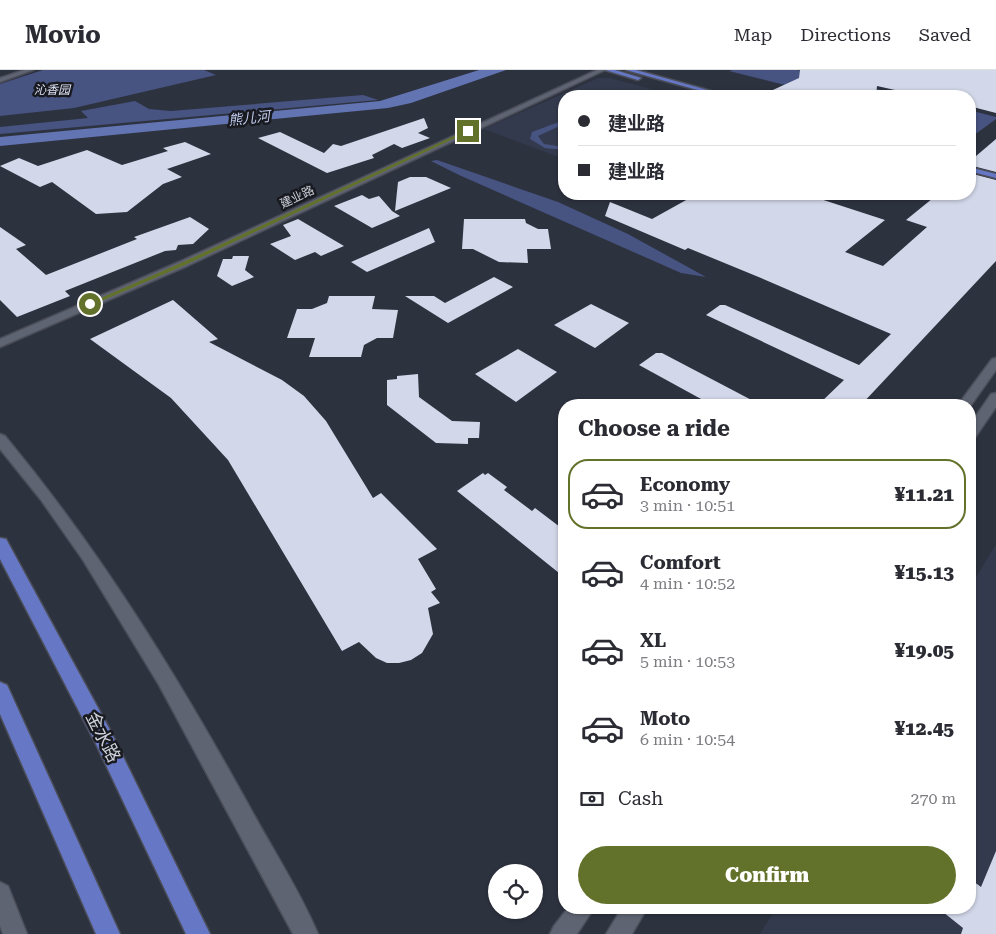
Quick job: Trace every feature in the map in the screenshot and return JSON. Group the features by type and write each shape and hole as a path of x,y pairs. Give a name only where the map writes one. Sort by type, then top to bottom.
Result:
{"main road":[{"path":"608,70 682,90"},
{"path":"629,70 704,90"},
{"path":"976,163 996,169"},
{"path":"976,171 996,176"},
{"name":"金水路","path":"0,544 61,654 135,799 198,934"},
{"path":"0,691 36,776 108,934"}],"street":[{"path":"0,80 30,70"},
{"name":"建业路","path":"559,90 602,70"},
{"name":"建业路","path":"0,343 183,264 558,90"},
{"path":"968,399 996,362"},
{"path":"976,426 996,397"},
{"path":"0,439 38,484 145,642 306,934"},
{"path":"0,894 15,934"},
{"path":"562,934 577,914"},
{"path":"618,934 631,914"}],"shaded area":[{"path":"598,78 610,78 655,90 571,90"},
{"path":"558,96 558,157 484,129"},
{"path":"996,544 996,934 760,934 772,914 976,914 976,577"}],"green space":[{"name":"沁香园","path":"43,70 204,70 216,75 74,108 0,116 0,84"},
{"path":"797,70 881,90 805,90 729,71"},
{"path":"363,95 378,100 0,134 0,127 88,118 81,111 135,101 149,109 171,111"},
{"path":"976,112 996,117 996,119 977,133"},
{"path":"558,122 558,127 538,136 544,144 558,146 558,149 545,148 530,139 532,132"},
{"path":"437,160 558,202 628,234 706,277 681,273 431,161"}],"water":[{"name":"熊儿河","path":"479,70 506,70 411,103 388,108 0,146 0,137 380,101"}],"building":[{"path":"800,70 996,70 996,113 976,108 976,90 895,90 877,86 877,90 773,90 799,78"},
{"path":"424,118 428,128 418,133 430,138 402,148 394,144 372,155 374,158 327,173 258,138 280,132 324,153 333,144 341,146"},
{"path":"996,139 996,172 976,167 976,156"},
{"path":"185,142 211,154 167,169 182,177 163,184 127,212 96,214 52,182 40,187 0,166 19,158 38,166 87,150 122,165 168,151 163,148"},
{"path":"976,175 996,180 996,261 867,399 824,399 844,380 706,315 720,305 725,305 859,365 891,334 761,278 688,248 685,250 605,216 610,202 652,219 686,200 823,200 885,220 845,252 883,266 927,227 906,220 931,200 976,200"},
{"path":"410,177 426,177 451,188 395,211 398,182"},
{"path":"362,195 369,199 379,196 392,211 400,216 372,228 334,206"},
{"path":"190,217 209,229 193,244 178,245 176,250 165,251 65,291 70,296 17,317 0,300 0,227 26,245 16,249 46,275 137,239 134,237"},
{"path":"298,219 344,246 321,256 315,252 295,260 270,244 291,236 283,225"},
{"path":"464,219 525,219 526,223 538,229 548,229 551,249 527,249 528,263 499,262 473,249 462,249"},
{"path":"429,228 435,242 367,272 351,262"},
{"path":"233,256 249,256 245,270 254,277 232,286 217,276 223,259 232,259"},
{"path":"494,277 513,287 448,323 405,296 434,296 445,303"},
{"path":"329,296 375,296 372,309 398,310 393,338 377,338 364,345 361,357 309,357 315,338 287,338 297,309 312,309 327,303"},
{"path":"173,300 218,339 209,342 282,380 304,396 326,421 373,498 381,493 437,549 418,559 436,589 431,592 440,603 428,608 433,634 422,653 411,660 387,663 376,658 359,642 342,651 228,460 171,398 90,339"},
{"path":"591,304 629,323 595,348 554,325"},
{"path":"518,349 557,372 516,402 475,374"},
{"path":"656,353 662,353 750,399 701,399 639,365"},
{"path":"418,374 419,397 452,421 480,422 479,438 468,438 468,444 436,443 387,405 387,380 397,379 397,376"},
{"path":"483,473 485,475 488,473 507,487 504,490 532,511 535,508 558,525 558,572 457,491"},
{"path":"996,851 996,934 961,934 963,928 946,914 976,914 976,883 981,887"}],"route":[{"path":"90,304 183,264 468,131"}]}
